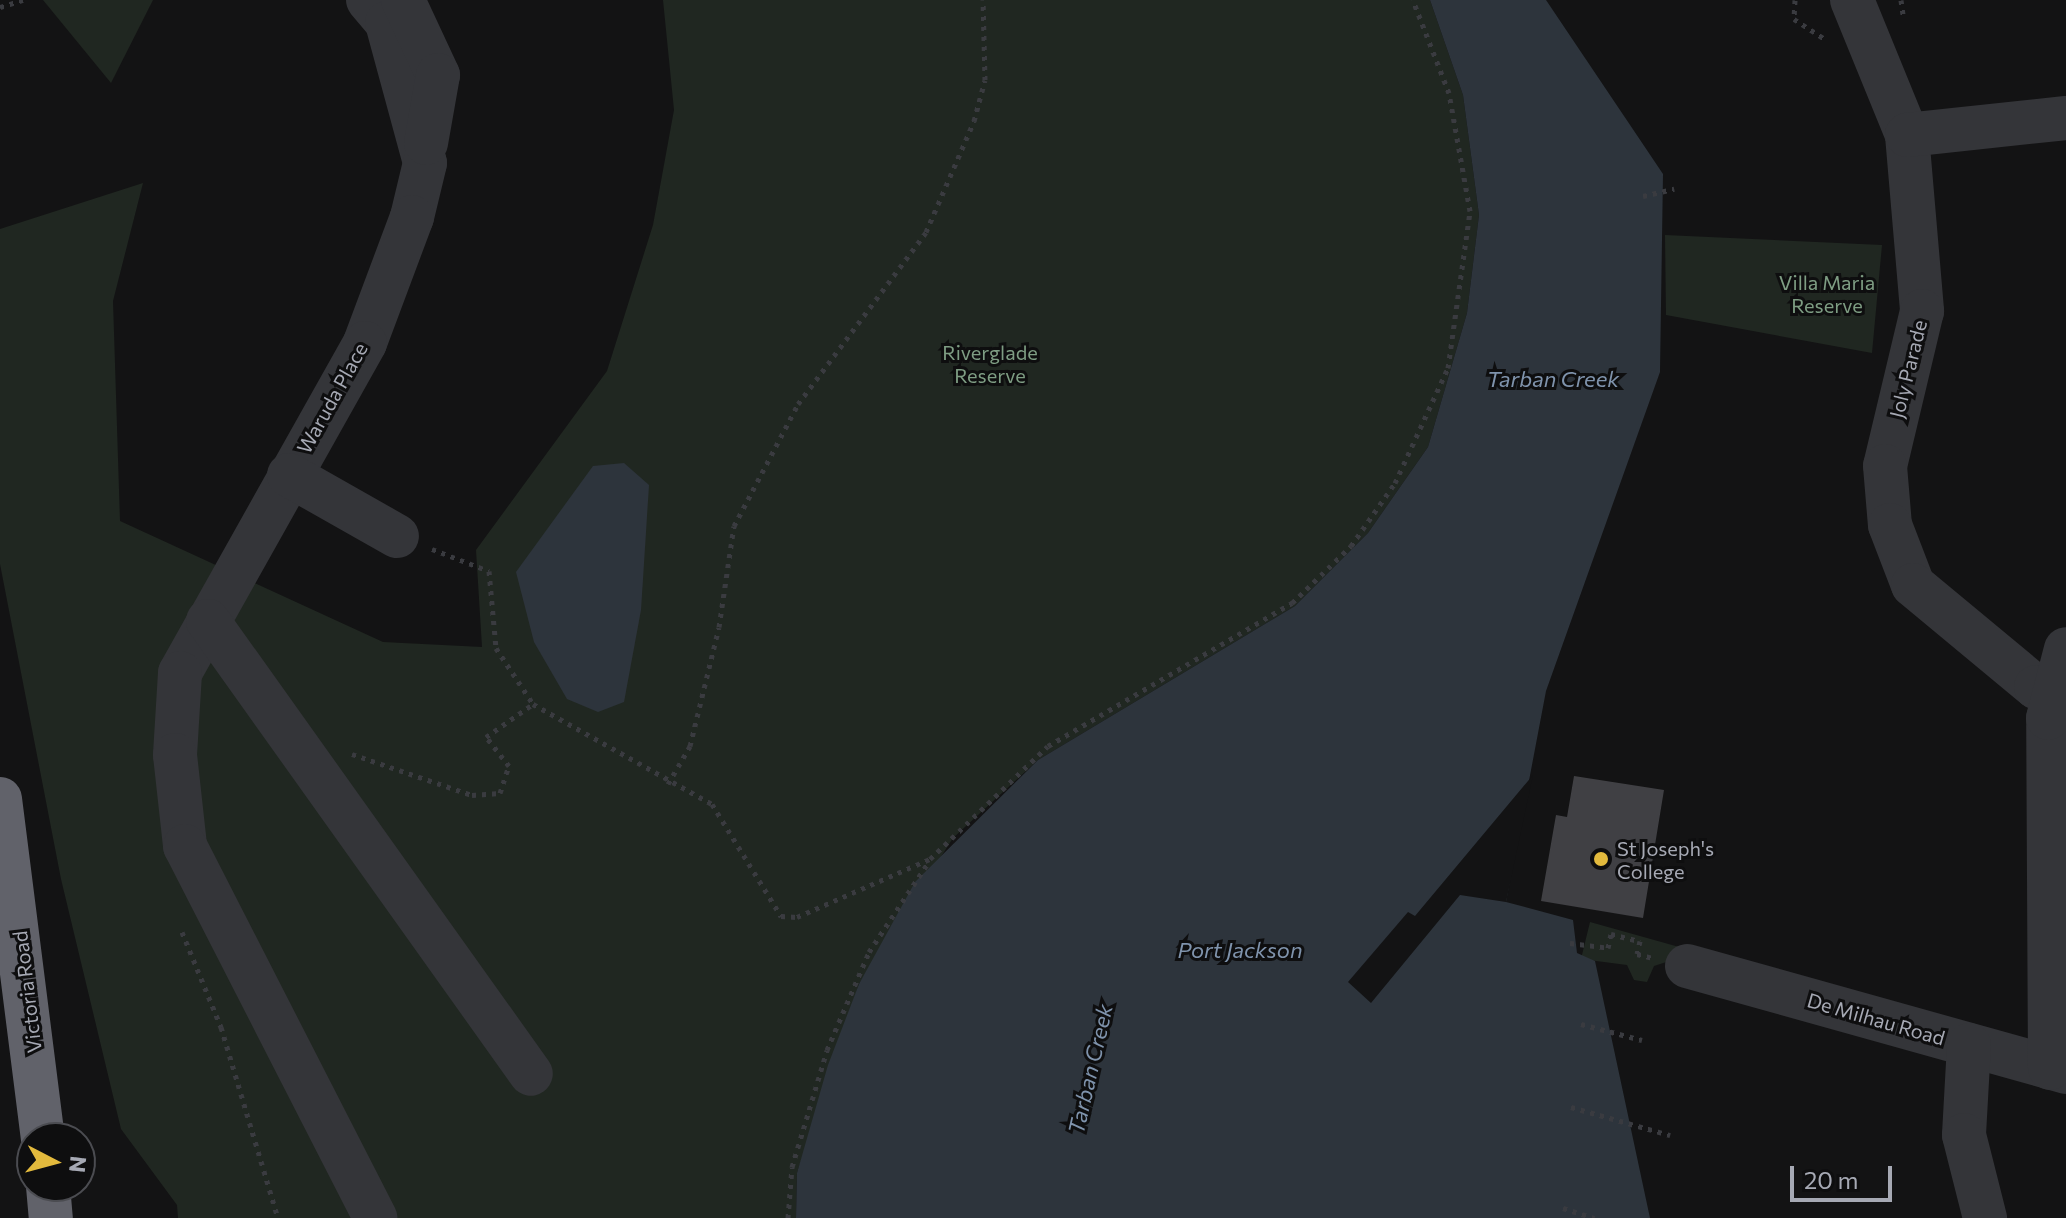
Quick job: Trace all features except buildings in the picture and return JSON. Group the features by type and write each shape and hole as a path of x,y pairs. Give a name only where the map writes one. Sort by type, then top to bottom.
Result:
{"highway":[{"name":"Victoria Road","path":"0,799 41,1122"}],"street":[{"path":"368,0 387,23 425,163"},
{"name":"Waruda Place","path":"375,1218 185,846 175,755 180,673 380,308 425,163 438,75 403,0"},
{"name":"Joly Parade","path":"1852,0 1907,135 1922,311 1885,466 1890,525 1913,585 2044,689"},
{"path":"1907,135 2066,118"},
{"path":"289,475 397,536"},
{"path":"208,621 531,1074"},
{"path":"2058,1070 2044,689 2066,649"},
{"name":"De Milhau Road","path":"1687,966 2058,1070"},
{"path":"1969,1045 1964,1135 1985,1218"}],"path":[{"path":"0,7 23,0"},
{"path":"668,784 690,746 734,526 798,404 926,232 974,121 985,80 983,0"},
{"path":"788,1218 792,1167 827,1050 869,952 930,859 1048,746 1292,603 1351,546 1395,483 1448,368 1470,211 1449,93 1413,0"},
{"path":"1643,196 1674,189"},
{"path":"397,536 489,571 496,648 533,704 668,784 712,804 781,916 797,917 930,859"},
{"path":"343,747 472,795 500,793 509,766 486,737 533,704"},
{"path":"178,917 189,959 221,1027 278,1218"},
{"path":"1570,943 1608,948 1611,934 1640,941 1637,954 1687,966"},
{"path":"1581,1024 1642,1040"},
{"path":"1571,1107 1670,1135"},
{"path":"1563,1208 1594,1218"}],"green space":[{"path":"43,0 153,0 111,83"},
{"name":"Riverglade Reserve","path":"663,0 1430,0 1463,95 1479,215 1467,313 1428,447 1368,533 1295,606 1038,760 953,838 859,984 797,1173 796,1218 178,1218 177,1205 121,1129 61,879 0,564 0,229 143,183 113,301 120,521 383,642 482,647 476,550 607,371 653,225 674,110"},
{"name":"Villa Maria Reserve","path":"1665,235 1882,245 1872,353 1666,315"},
{"path":"1590,922 1697,952 1654,966 1647,982 1634,980 1627,965 1581,959"}],"water":[{"name":"Port Jackson","path":"1430,0 1546,0 1663,174 1660,372 1546,691 1506,902 1573,920 1577,953 1595,961 1650,1218 796,1218 797,1173 828,1065 859,984 915,882 1038,760 1295,606 1368,533 1428,447 1467,313 1479,215 1463,95"},
{"path":"624,463 649,485 641,610 624,702 598,712 567,699 534,642 516,572 593,466"}],"pier":[{"path":"1533,775 1506,902 1460,895 1371,1003 1348,982 1408,912 1415,916"}],"place":[{"name":"St Joseph's College","path":"1601,859"}],"water label":[{"name":"Tarban Creek","path":"1553,379"},
{"name":"Tarban Creek","path":"1090,1069"}]}
